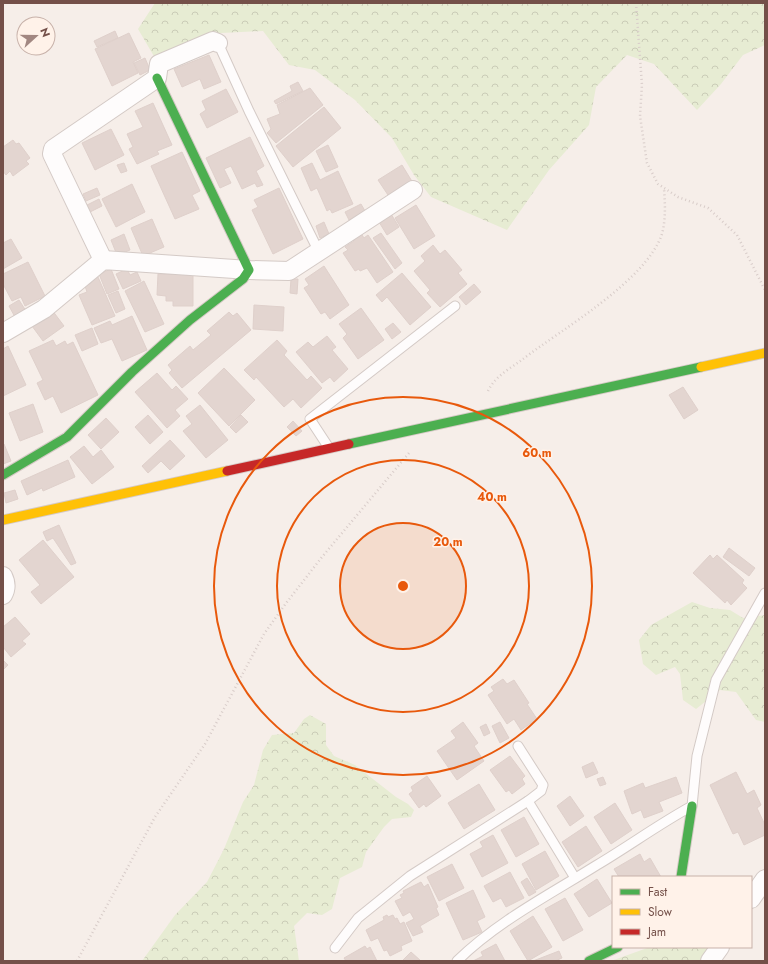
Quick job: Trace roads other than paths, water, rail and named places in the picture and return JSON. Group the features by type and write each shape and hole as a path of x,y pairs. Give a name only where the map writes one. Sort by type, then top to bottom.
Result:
{"street":[{"path":"218,43 213,41 159,64 157,78 249,270"},
{"path":"103,260 52,154 53,149 157,78"},
{"path":"3,333 44,309 103,260 249,270 289,271 413,190"},
{"path":"3,475 66,437 132,372 190,320 243,279 249,270"},
{"path":"3,520 765,353"},
{"path":"3,576 6,582 3,595"},
{"path":"681,876 692,806"},
{"path":"752,898 765,879"},
{"path":"589,961 616,948"},
{"path":"710,961 719,948"}],"lane":[{"path":"218,43 319,252"},
{"path":"330,449 310,419 455,306"},
{"path":"457,961 501,924 548,893 692,806 696,756 716,680 765,593"},
{"path":"335,948 358,918 410,876 528,801 541,791 543,785 518,746"},
{"path":"528,801 575,878"}]}
